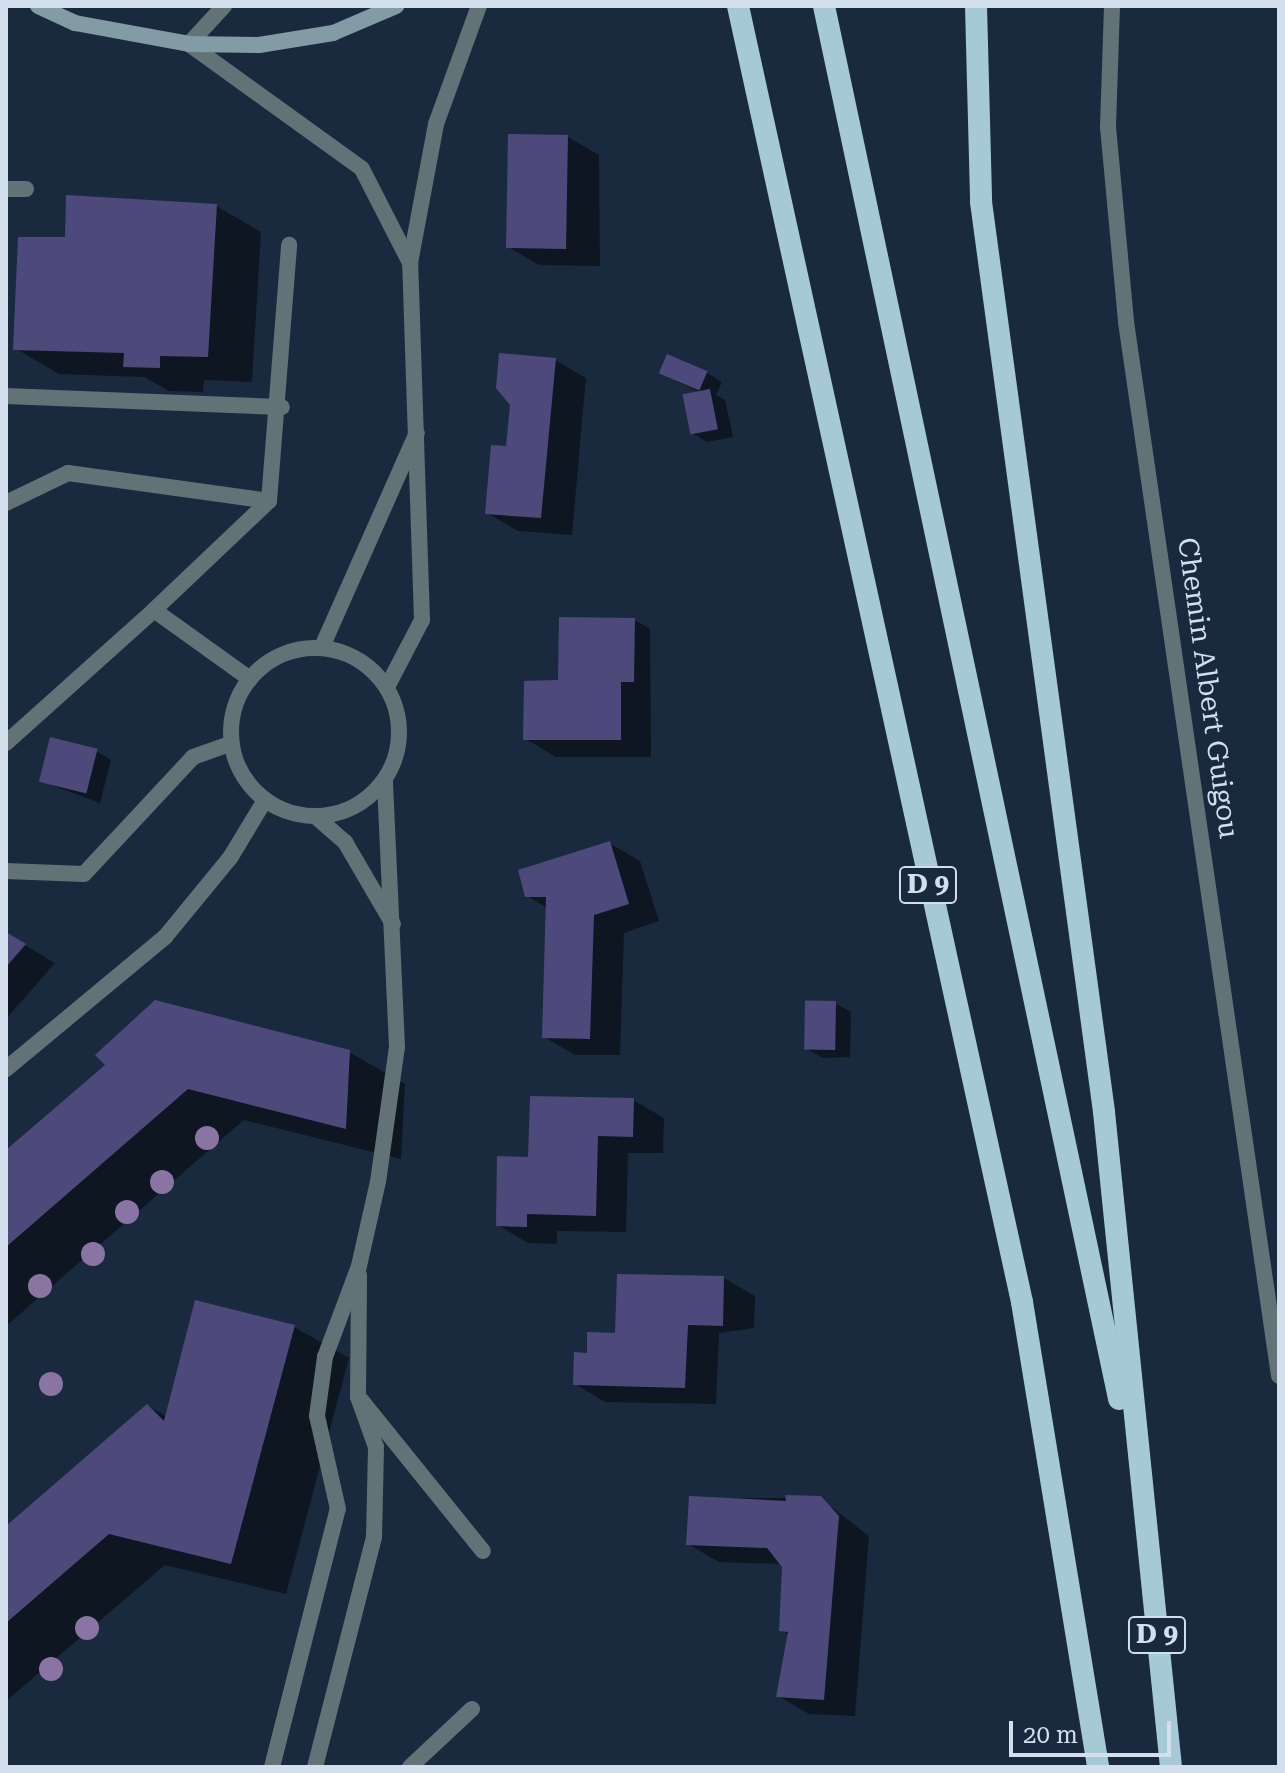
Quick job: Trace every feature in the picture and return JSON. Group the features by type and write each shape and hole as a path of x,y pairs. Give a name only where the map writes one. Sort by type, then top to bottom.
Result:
{"highway":[{"name":"D 9","path":"738,6 1022,1302 1098,1767"},
{"name":"D 9","path":"824,6 1141,1502 1171,1767"},
{"path":"976,6 981,202 1104,1112 1141,1502"}],"main road":[{"path":"38,6 75,23 189,44 259,45 333,33 396,6"}],"street":[{"path":"224,6 189,44 362,169 410,263"},
{"path":"387,687 422,620 419,428 410,263 436,124 479,6"},
{"name":"Chemin Albert Guigou","path":"1112,6 1108,127 1126,322 1279,1376"},
{"path":"6,189 26,189"},
{"path":"6,743 269,501 282,407 289,245"},
{"path":"6,396 282,407"},
{"path":"322,647 419,428"},
{"path":"6,503 68,473 269,501"},
{"path":"154,610 250,679"},
{"path":"315,1767 374,1537 376,1447 358,1397 359,1266 397,1047 396,927 385,780 399,734 387,687 348,653 322,647 271,660 250,679 232,720 232,743 238,765 265,800 315,816 345,842 396,927"},
{"path":"6,871 84,874 193,757 232,743"},
{"path":"315,816 342,812 385,780"},
{"path":"6,1069 165,937 230,858 265,800"},
{"path":"272,1767 338,1509 317,1416 325,1357 359,1266"},
{"path":"358,1397 483,1551"},
{"path":"410,1767 472,1709"}],"building":[{"path":"508,134 568,135 566,249 506,248"},
{"path":"66,195 217,204 208,357 160,356 160,368 123,367 124,353 13,350 18,237 65,237"},
{"path":"499,353 556,358 541,518 485,514 491,445 506,446 510,405 496,388"},
{"path":"667,354 708,371 699,391 659,373"},
{"path":"710,389 718,429 690,435 683,394"},
{"path":"559,617 635,618 634,682 621,682 621,740 523,740 524,681 558,680"},
{"path":"50,737 98,749 86,793 39,782"},
{"path":"610,841 629,904 594,915 590,1039 542,1038 546,897 525,897 518,870"},
{"path":"6,932 26,944 6,967"},
{"path":"155,1000 350,1050 346,1129 188,1089 6,1247 6,1150 105,1065 95,1055"},
{"path":"805,1000 836,1001 835,1050 804,1049"},
{"path":"530,1096 634,1098 633,1137 598,1136 596,1216 527,1214 527,1227 496,1226 497,1156 528,1157"},
{"path":"617,1274 724,1276 723,1326 688,1325 685,1388 573,1385 574,1352 587,1353 587,1332 615,1333"},
{"path":"195,1300 295,1325 231,1564 109,1534 6,1623 6,1526 147,1404 164,1421"},
{"path":"785,1495 821,1496 839,1516 824,1700 776,1697 788,1632 779,1631 782,1567 767,1548 686,1545 689,1496 786,1501"}]}
